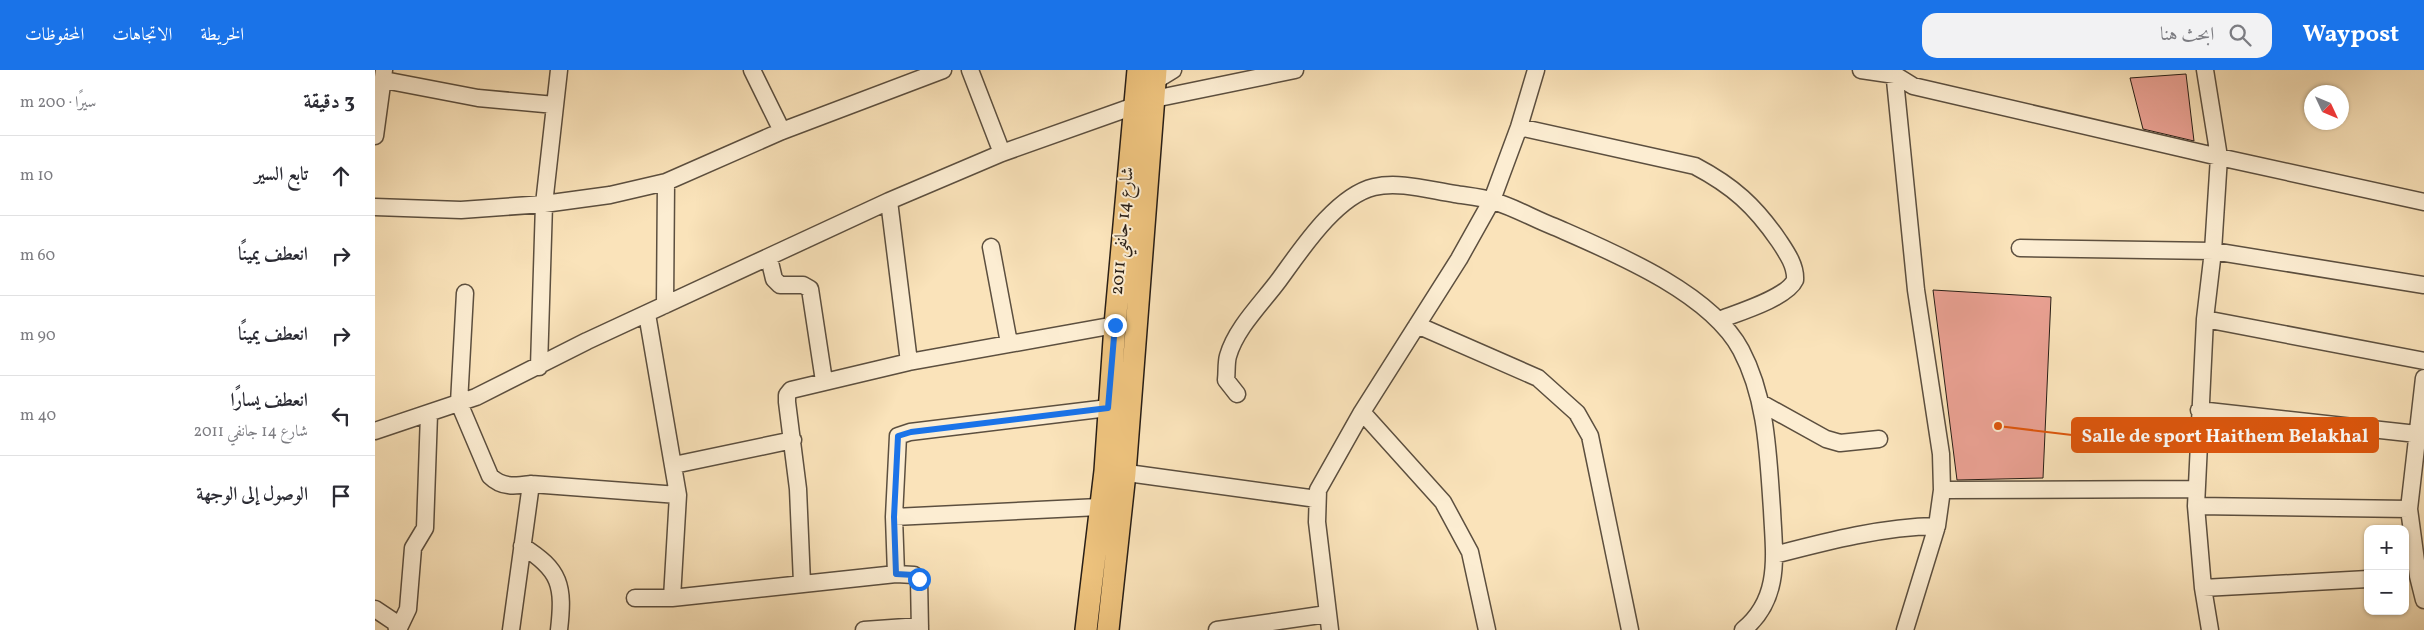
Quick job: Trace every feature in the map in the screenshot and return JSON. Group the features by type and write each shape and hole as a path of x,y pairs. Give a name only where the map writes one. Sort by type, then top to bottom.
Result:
{"main road":[{"name":"شارع 14 جانفي 2011","path":"1086,630 1099,507 1115,472 1108,408 1115,325 1152,82"},
{"name":"شارع 14 جانفي 2011","path":"1108,630 1115,472 1152,82"}],"street":[{"path":"539,366 544,204 559,70"},
{"path":"752,70 782,131"},
{"path":"375,207 461,210 544,204 595,198 666,182 782,131 943,70"},
{"path":"970,70 1003,153"},
{"path":"375,431 477,397 587,341 889,201 1003,153 1152,82 1295,70"},
{"path":"1330,630 1317,522 1317,499 1324,479 1362,412 1459,259 1492,200 1519,127 1536,70"},
{"path":"1861,70 1897,72 1913,86 2424,202"},
{"path":"2205,70 2219,157 2213,251 2205,319 2195,506 2203,588 2211,630"},
{"path":"1897,72 1916,290 1941,454 1942,490 1937,526 1905,630"},
{"path":"375,136 384,75 478,98 555,105"},
{"path":"1519,127 1695,166 1717,177 1750,204 1761,215 1789,255 1795,280 1789,288 1768,300 1719,320"},
{"path":"665,305 666,182"},
{"path":"1237,394 1226,380 1227,358 1236,340 1311,238 1346,201 1372,187 1389,184 1492,200 1613,253 1662,278 1719,320 1741,349 1761,403 1770,481 1774,554 1773,585 1759,616 1743,630"},
{"path":"889,201 909,362"},
{"path":"991,247 1009,342"},
{"path":"2020,248 2213,251 2424,285"},
{"path":"769,258 774,279 780,285 803,285 810,289 824,381"},
{"path":"465,293 459,403 490,476 497,483 504,485 531,484 678,495"},
{"path":"647,314 678,495 672,598"},
{"path":"2205,319 2424,361"},
{"path":"802,583 793,440 787,395 791,390 909,362 1009,342 1115,325"},
{"path":"1417,325 1538,378 1577,413 1590,436 1630,630"},
{"path":"2424,378 2409,509 2411,577 2424,600"},
{"path":"1761,403 1826,439 1841,443 1879,439"},
{"path":"896,574 894,517 898,436 911,432 1108,408"},
{"path":"2199,410 2417,434"},
{"path":"1362,412 1443,502 1470,552 1487,630"},
{"path":"397,630 409,609 413,548 425,528 429,414"},
{"path":"674,465 793,440"},
{"path":"1115,472 1317,499"},
{"path":"511,630 531,484"},
{"path":"1942,490 2195,489"},
{"path":"2195,506 2409,509"},
{"path":"894,517 1099,507"},
{"path":"1774,554 1901,527 1937,526"},
{"path":"522,546 548,565 558,584 562,601 559,630"},
{"path":"635,598 672,598 896,574 917,576 920,628 864,630"},
{"path":"2203,588 2364,579"},
{"path":"375,609 396,623 397,630"},
{"path":"1217,630 1327,614"}],"building":[{"path":"2186,74 2194,141 2143,129 2130,78"},
{"path":"1933,290 2051,297 2043,478 1957,480"}],"place":[{"name":"Salle de sport Haithem Belakhal","path":"1998,426"}],"route":[{"path":"919,579 914,575 896,574 894,517 898,436 911,432 1108,408 1115,325"}]}
